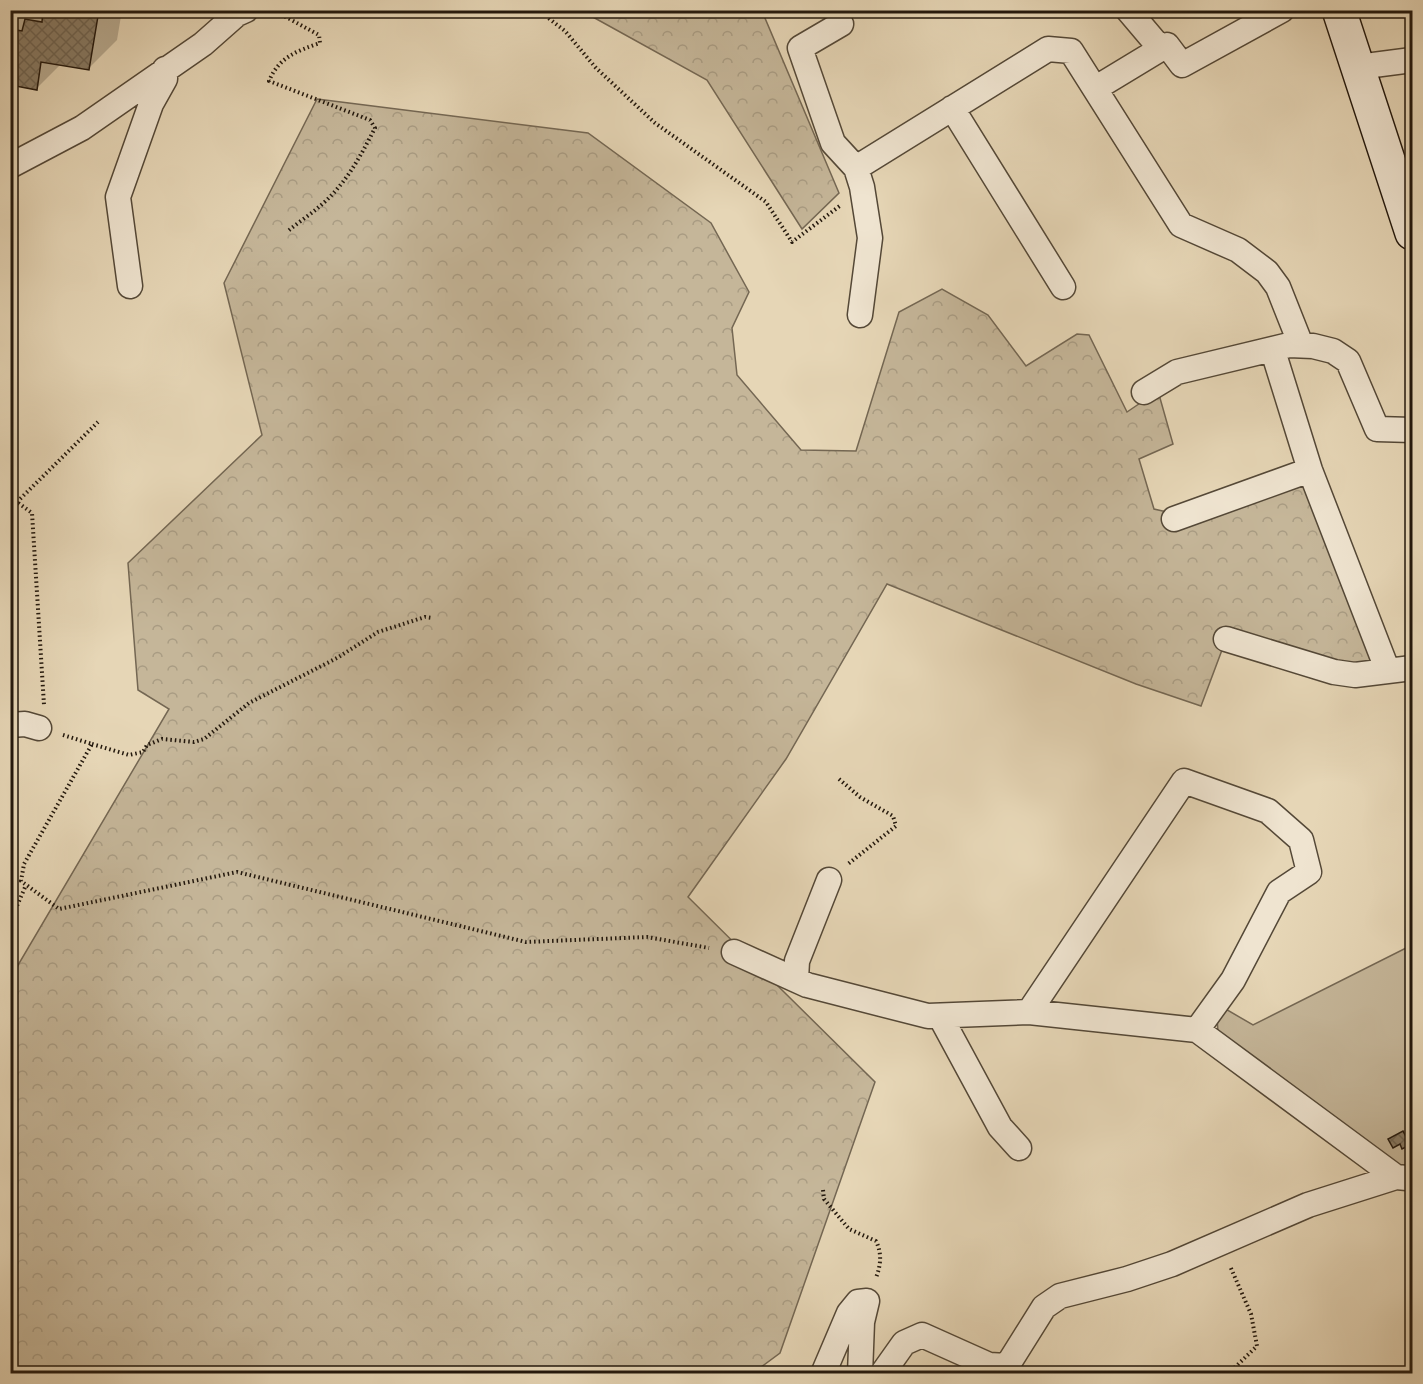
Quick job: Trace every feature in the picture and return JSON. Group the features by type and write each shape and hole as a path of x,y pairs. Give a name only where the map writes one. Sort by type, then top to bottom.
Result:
{"main road":[{"path":"1339,10 1406,194 1413,233"}],"street":[{"path":"10,166 82,128 203,44 237,14 246,10"},
{"path":"1128,10 1161,49"},
{"path":"1096,88 1167,45 1182,65 1282,10"},
{"path":"841,24 800,48 833,142 859,177 870,238 860,315"},
{"path":"859,177 952,108 1048,49 1071,51 1181,225 1238,250 1267,272 1278,286 1301,345"},
{"path":"1358,67 1413,60"},
{"path":"130,286 118,197 151,104 165,78 165,69"},
{"path":"952,108 1063,287"},
{"path":"1144,392 1177,372 1301,345 1333,351 1344,356 1377,429 1413,430"},
{"path":"1273,351 1311,470 1387,669"},
{"path":"1174,519 1311,470"},
{"path":"1226,639 1334,672 1355,675 1387,669 1413,668"},
{"path":"10,724 25,724 42,729"},
{"path":"1029,1012 1184,781 1268,811 1301,840 1309,872 1279,892 1233,980 1197,1030"},
{"path":"796,979 797,961 829,880"},
{"path":"734,952 807,985 928,1016 1029,1012 1197,1030 1404,1178"},
{"path":"940,1016 1000,1127 1019,1148"},
{"path":"882,1374 904,1343 922,1335 989,1365 1007,1366 1044,1307 1060,1296 1127,1279 1220,1244 1317,1202 1404,1178"},
{"path":"823,1374 849,1312 858,1302 867,1301 862,1322 860,1374"}],"path":[{"path":"273,10 319,35 320,42 295,52 280,62 269,81 370,120 375,128 355,167 343,184 320,207 287,232"},
{"path":"461,10 463,14 490,16 500,10"},
{"path":"538,10 565,31 596,68 656,123 766,202 792,242 859,177"},
{"path":"10,504 17,502 98,422"},
{"path":"17,502 32,513 42,729 129,755 143,752 147,745 162,739 194,742 204,739 249,703 337,658 378,632 425,617 432,618"},
{"path":"92,744 24,864 21,881 59,909 237,872 526,942 647,937 734,952"},
{"path":"829,880 896,826 893,816 860,797 839,779"},
{"path":"10,922 26,885"},
{"path":"823,1190 824,1199 849,1229 876,1241 881,1251 881,1265 867,1301"},
{"path":"1220,1244 1246,1300 1257,1346 1228,1374"}],"green space":[{"path":"582,11 762,11 839,193 802,229 707,80"},
{"path":"317,99 588,133 711,223 749,292 732,328 737,375 801,450 856,451 899,312 942,289 988,315 1026,366 1077,334 1089,335 1127,412 1158,391 1173,444 1139,459 1154,509 1167,512 1300,486 1310,489 1374,665 1355,668 1228,634 1201,706 1136,684 887,584 786,759 688,897 875,1082 780,1353 753,1373 11,1374 11,977 169,709 138,690 128,563 262,435 224,283"},
{"path":"1412,945 1412,1168 1399,1170 1218,1032 1217,1017 1224,1008 1253,1025"}],"building":[{"path":"43,10 99,10 89,70 41,62 37,90 10,85 10,29 22,31 25,19 42,22"},
{"path":"1403,1131 1410,1145 1402,1149 1400,1144 1393,1148 1388,1139"}]}
